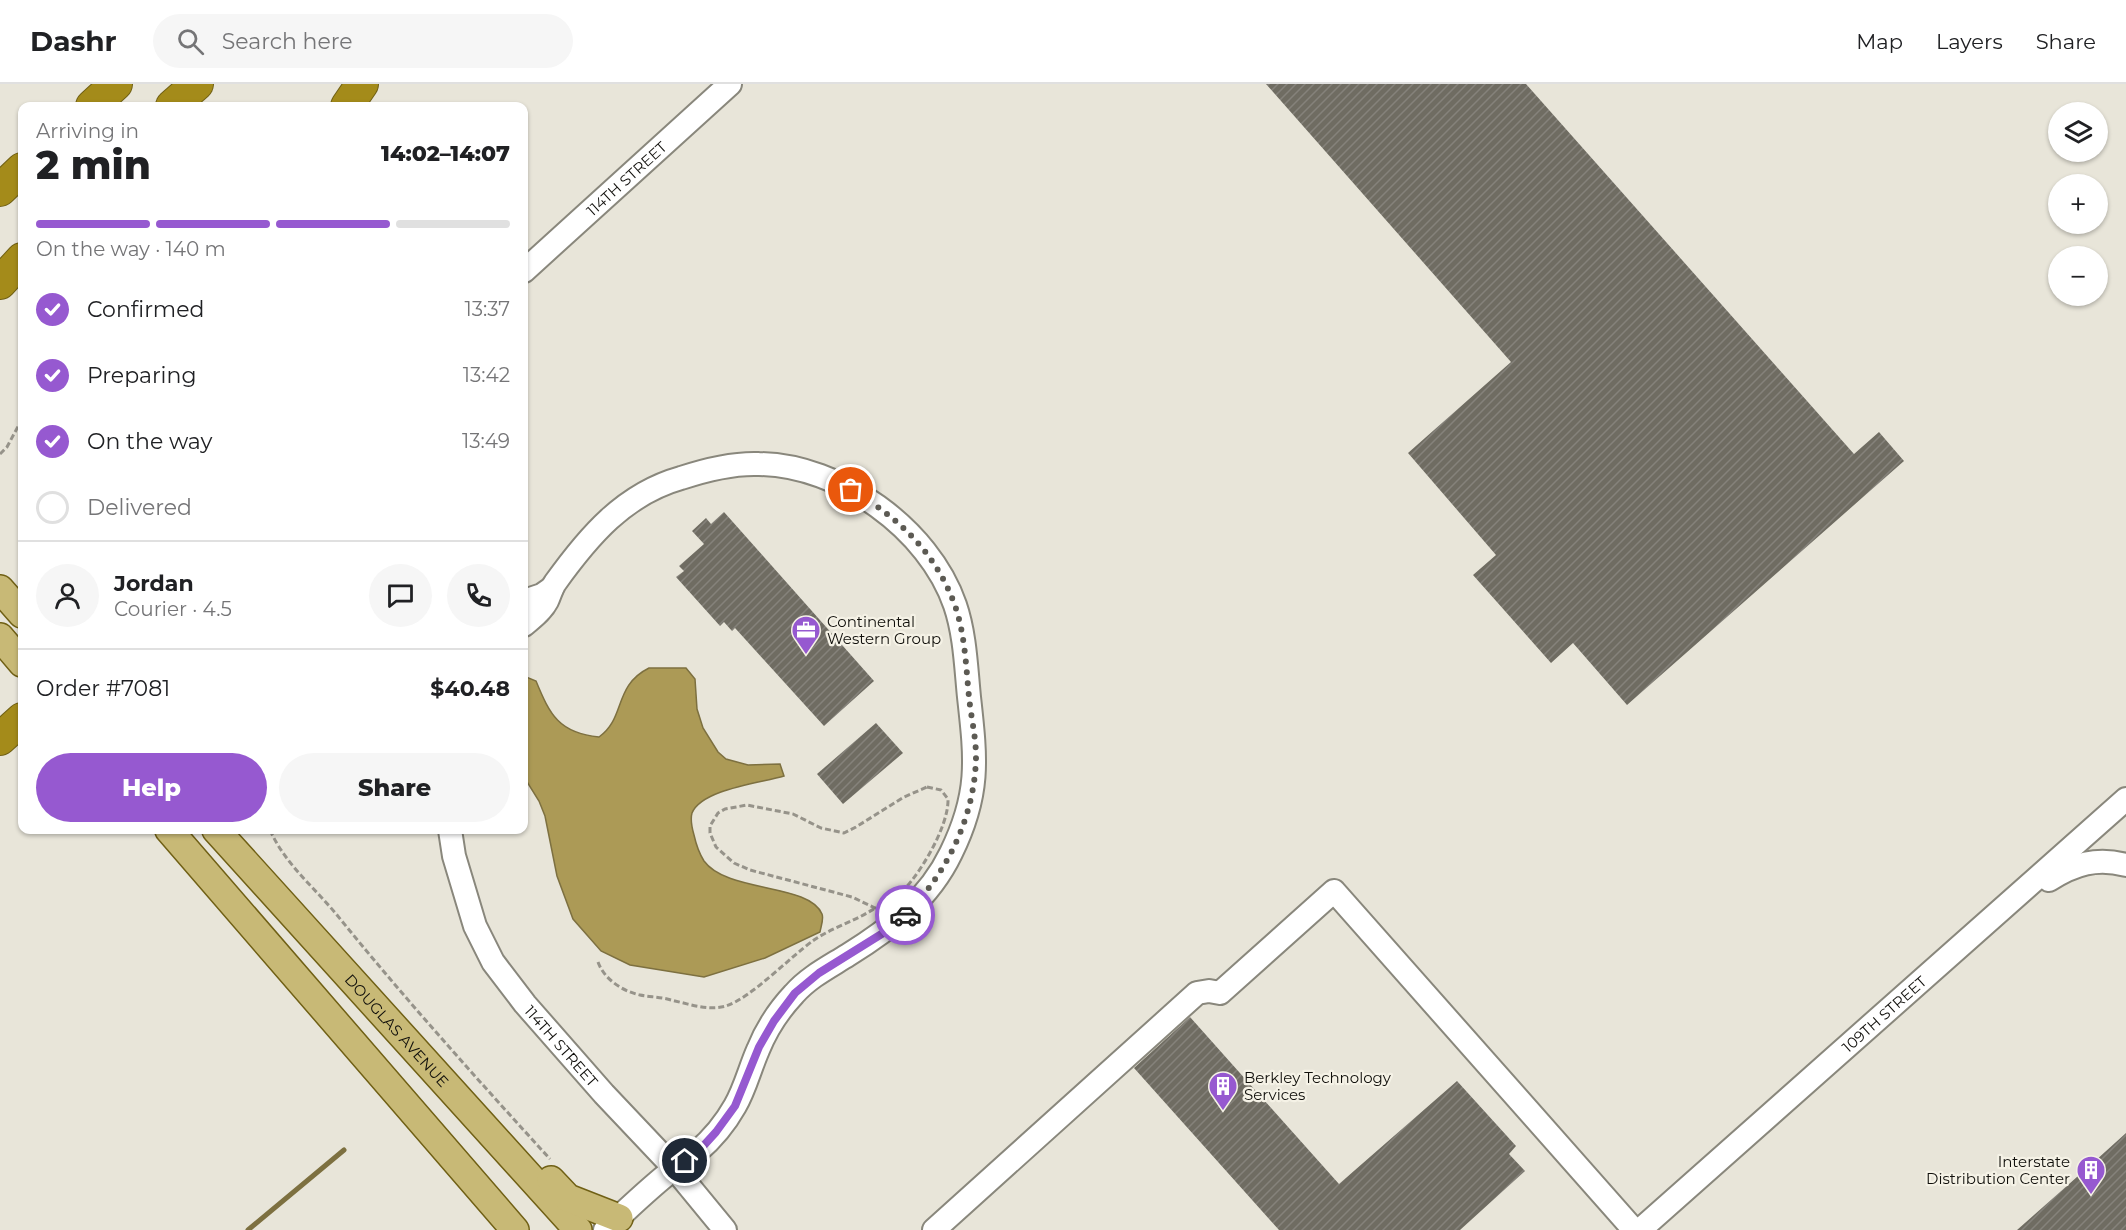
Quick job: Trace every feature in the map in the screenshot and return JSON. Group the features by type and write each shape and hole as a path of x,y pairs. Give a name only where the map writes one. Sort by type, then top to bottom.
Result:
{"highway":[{"path":"96,102 116,84"},
{"path":"177,102 197,84"},
{"path":"350,102 362,84"},
{"path":"0,190 18,174"},
{"path":"0,263 18,247"},
{"path":"0,283 18,263"},
{"path":"0,739 18,722"}],"main road":[{"path":"0,589 18,609"},
{"path":"0,637 18,658"},
{"path":"172,834 515,1230"},
{"name":"DOUGLAS AVENUE","path":"220,834 578,1230"},
{"path":"508,1152 535,1163 568,1198 612,1224"}],"street":[{"name":"114TH STREET","path":"528,268 730,84"},
{"path":"528,621 546,604 552,588 585,543 609,517 639,496 678,478 716,469 757,464 795,469 833,481 875,504 895,519 918,542 937,568 955,603 960,625 976,754 972,797 951,854 921,898 906,914 888,930 819,973 795,993 774,1021 759,1047 735,1106 716,1132 696,1154 674,1168 612,1224"},
{"path":"528,600 542,595 552,588"},
{"name":"109TH STREET","path":"1640,1230 1995,915 2122,811"},
{"name":"114TH STREET","path":"451,834 454,856 475,926 493,962 525,1004 604,1094 674,1168 725,1230"},
{"path":"1995,915 2066,869 2085,862 2100,861 2126,865"},
{"path":"934,1230 1197,993 1209,991 1220,993 1334,891 1634,1230"}],"path":[{"path":"0,454 7,447 18,426"},
{"path":"598,962 606,976 615,984 638,995 670,999 699,1007 724,1006 750,991 822,935 890,902 904,889 932,847 942,824 948,800 941,790 927,788 916,791 843,833 821,828 793,814 750,805 725,808 714,819 710,833 712,840 721,853 734,864 852,897 875,908"},
{"path":"272,834 284,856 324,900 406,999 556,1166"}],"shaded area":[{"path":"649,668 686,668 695,679 697,709 703,728 718,752 726,759 748,765 780,764 784,776 733,788 707,798 692,813 691,824 704,861 715,871 748,884 801,897 814,904 823,916 820,932 765,958 704,977 630,965 601,951 573,919 557,876 545,816 528,783 528,678 536,681 546,704 565,726 585,735 599,737 613,721 624,693 638,675"}],"building":[{"path":"1266,84 1526,84 1854,454 1879,432 1904,461 1627,705 1573,643 1551,663 1473,575 1496,555 1408,453 1511,362"},
{"name":"Continental Western Group","path":"724,512 874,681 824,726 735,628 732,631 724,622 720,626 676,577 684,571 679,566 704,544 692,531 706,518 711,524"},
{"path":"876,723 903,753 843,804 817,774"},
{"name":"Berkley Technology Services","path":"1190,1017 1339,1184 1457,1081 1516,1146 1509,1154 1525,1171 1460,1230 1279,1230 1134,1068"},
{"name":"Interstate Distribution Center","path":"2126,1133 2126,1230 2017,1230 2095,1161"}],"waterway":[{"path":"248,1230 344,1150"}],"way so far":[{"path":"851,490 895,519 924,550 937,568 955,603 966,671 976,754 972,797 951,854 937,877 905,915"}],"place":[{"name":"Continental Western Group","path":"806,656"},
{"name":"Berkley Technology Services","path":"1223,1112"},
{"name":"Interstate Distribution Center","path":"2091,1196"}],"route":[{"path":"685,1161 696,1154 716,1132 735,1106 759,1047 774,1021 795,993 819,973 888,930 905,915"}]}
